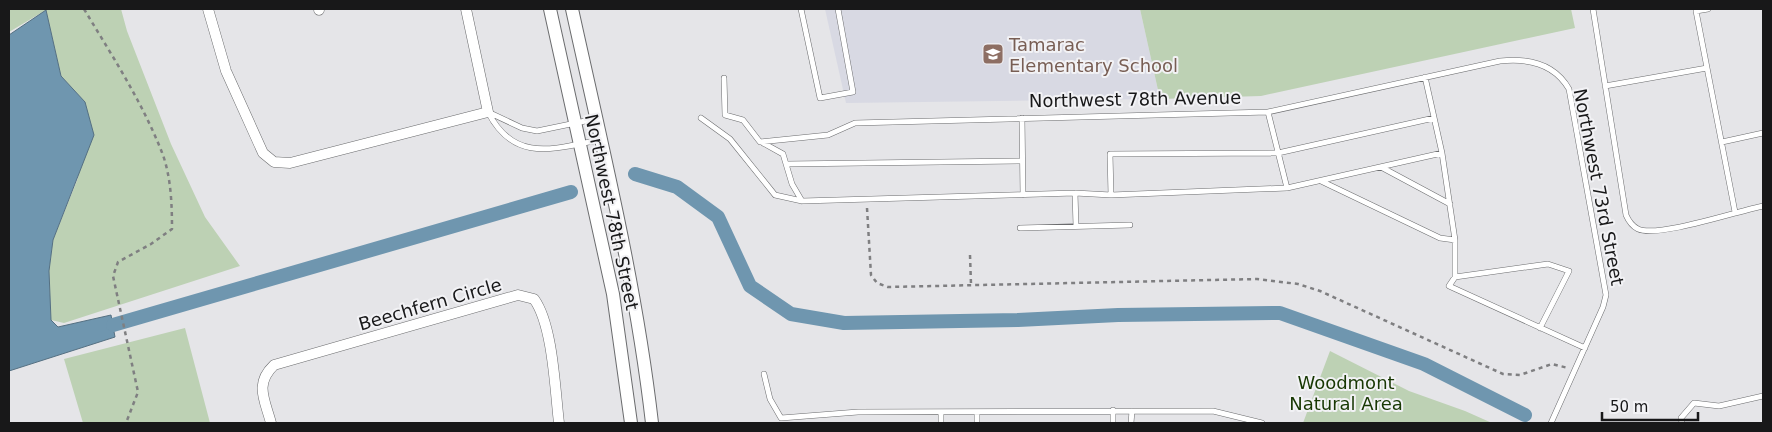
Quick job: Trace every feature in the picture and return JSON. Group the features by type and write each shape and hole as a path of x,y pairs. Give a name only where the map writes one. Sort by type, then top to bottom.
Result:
{"street":[{"path":"208,9 226,71 263,153 274,162 290,164 488,112 466,9"},
{"name":"Northwest 78th Street","path":"550,9 613,294 631,423"},
{"name":"Northwest 78th Street","path":"572,9 634,298 645,363 652,423"},
{"name":"Beechfern Circle","path":"271,423 261,385 266,373 274,365 518,296 534,299 542,310 550,353 559,423"}],"lane":[{"path":"801,9 820,98 853,92 838,9"},
{"path":"1593,9 1626,215 1630,224 1639,230 1662,230 1763,206"},
{"path":"1708,9 1696,11 1735,212"},
{"name":"Northwest 78th Avenue","path":"760,142 828,134 856,123 1268,112 1500,60 1518,59 1536,62 1552,70"},
{"path":"1605,86 1708,68"},
{"name":"Northwest 73rd Street","path":"1551,423 1603,307 1606,295 1569,89 1562,78 1552,70"},
{"path":"1425,77 1442,153 1455,240 1455,277 1449,286 1585,348"},
{"path":"724,78 725,115 743,120 760,142 773,146 783,154 792,184 802,201"},
{"path":"488,112 522,128 536,131 596,119"},
{"path":"488,112 507,139 525,148 540,150 600,139"},
{"path":"1268,112 1287,188"},
{"path":"701,118 730,139 775,195 802,201 1075,193 1111,195 1287,188 1442,153"},
{"path":"1022,118 1023,195"},
{"path":"1111,195 1110,154 1278,153 1434,118"},
{"path":"1722,142 1763,133"},
{"path":"787,164 1022,161"},
{"path":"1380,167 1450,204"},
{"path":"1321,180 1440,238 1455,240"},
{"path":"1075,193 1076,226"},
{"path":"1020,228 1130,224"},
{"path":"1455,277 1548,264 1569,271 1540,328"},
{"path":"764,374 770,399 780,421 810,416 858,412 1132,410 1213,411 1262,423"},
{"path":"1682,423 1681,418 1694,403 1719,406 1763,396"},
{"path":"1113,423 1114,410"},
{"path":"1131,423 1132,410"},
{"path":"941,412 941,423"},
{"path":"977,412 977,423"},
{"path":"809,423 810,416"}],"path":[{"path":"84,9 127,80 162,151 172,206 172,229 151,244 118,262 113,276 138,392 126,423"},
{"path":"867,199 872,280 888,287 1257,279 1298,284 1320,291 1503,374 1520,375 1552,364 1575,370"},
{"path":"970,255 971,284"}],"shaded area":[{"name":"Tamarac Elementary School","path":"825,9 1140,9 1160,99 846,103"}],"green space":[{"path":"9,9 121,9 127,31 171,144 205,217 240,266 64,323 51,320 49,271 53,240 78,178 85,102 61,76 46,10 9,32"},
{"path":"1140,9 1571,9 1575,28 1261,96 1160,99"},
{"path":"185,328 210,423 83,423 64,359"},
{"name":"Woodmont Natural Area","path":"1330,351 1409,391 1492,423 1303,423"}],"water":[{"path":"46,10 61,76 85,102 94,135 53,240 49,271 51,320 58,327 111,315 115,337 9,371 9,35"}],"waterway":[{"path":"635,174 677,187 718,217 750,286 791,314 844,323 1018,320 1118,315 1280,313 1424,364 1525,415"},
{"path":"113,325 571,192"}],"place":[{"name":"Tamarac Elementary School","path":"993,54"}]}
